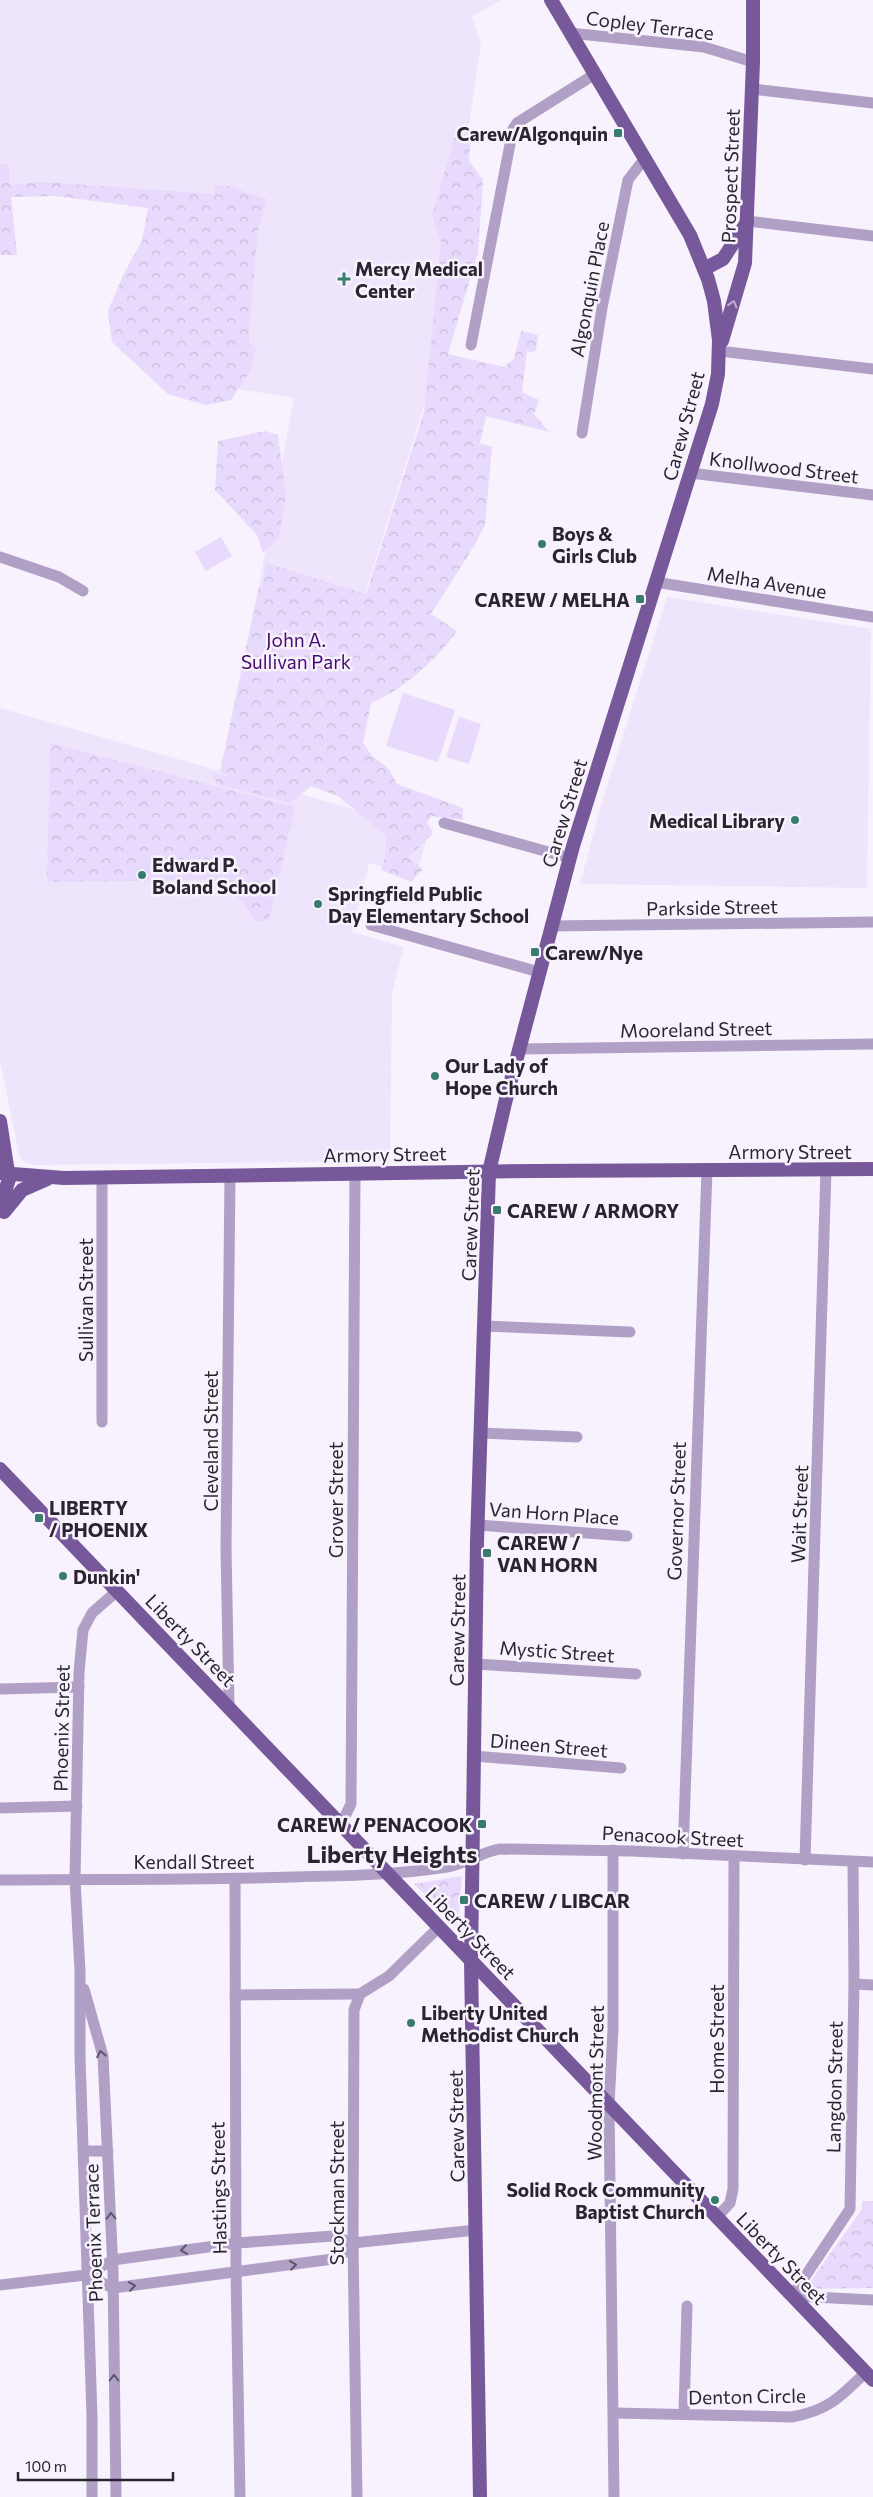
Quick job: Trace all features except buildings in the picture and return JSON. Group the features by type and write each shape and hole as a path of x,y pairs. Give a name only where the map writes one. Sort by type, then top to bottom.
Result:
{"main road":[{"name":"Carew Street","path":"480,2497 471,1961 480,1433 489,1172 519,1049 570,858 712,404 719,351 714,301 704,269 690,235 551,0"},
{"name":"Prospect Street","path":"719,351 745,263 753,62 752,0"},
{"path":"704,269 723,258 748,222"},
{"path":"0,1121 5,1173 9,1184 0,1207"},
{"name":"Armory Street","path":"5,1173 48,1178 102,1178 356,1173 873,1169"},
{"name":"Armory Street","path":"0,1216 22,1190 48,1178"},
{"name":"Liberty Street","path":"0,1469 869,2376"}],"street":[{"name":"Copley Terrace","path":"570,33 704,46 753,62"},
{"path":"471,345 513,129 517,123 595,74"},
{"path":"752,89 873,103"},
{"name":"Algonquin Place","path":"582,433 602,308 628,180 644,158"},
{"path":"748,222 873,236"},
{"path":"719,351 873,369"},
{"name":"Knollwood Street","path":"690,473 873,495"},
{"path":"0,557 59,577 84,591"},
{"name":"Melha Avenue","path":"655,582 873,617"},
{"path":"444,823 570,858"},
{"name":"Parkside Street","path":"551,926 873,922"},
{"path":"371,925 539,972"},
{"name":"Mooreland Street","path":"519,1049 873,1044"},
{"name":"Wait Street","path":"805,1860 826,1169"},
{"name":"Governor Street","path":"682,1854 707,1170"},
{"name":"Grover Street","path":"341,1824 351,1804 356,1173"},
{"name":"Cleveland Street","path":"229,1706 226,1538 230,1175"},
{"name":"Sullivan Street","path":"102,1178 102,1422"},
{"path":"484,1326 630,1332"},
{"path":"480,1433 577,1437"},
{"name":"Van Horn Place","path":"478,1525 627,1536"},
{"name":"Phoenix Street","path":"75,1879 79,1687 83,1630 92,1613 117,1591"},
{"name":"Mystic Street","path":"476,1664 636,1674"},
{"path":"0,1689 79,1687"},
{"name":"Dineen Street","path":"474,1756 622,1768"},
{"path":"0,1808 77,1806"},
{"name":"Penacook Street","path":"389,1874 448,1867 473,1858 483,1852 500,1849 613,1850 873,1862"},
{"name":"Woodmont Street","path":"613,1850 613,2029 609,2105 614,2497"},
{"name":"Home Street","path":"717,2217 730,2203 733,2189 734,1857"},
{"name":"Langdon Street","path":"792,2296 850,2209 854,1984 853,1862"},
{"name":"Kendall Street","path":"0,1880 235,1879 389,1874"},
{"name":"Phoenix Terrace","path":"75,1879 80,1971 80,2057 92,2430 92,2497"},
{"name":"Hastings Street","path":"235,1879 236,2272 240,2497"},
{"path":"235,1995 360,1994 389,1976 439,1927"},
{"name":"Phoenix Terrace","path":"80,1971 102,2056 113,2288 116,2497"},
{"path":"854,1984 873,1985"},
{"name":"Stockman Street","path":"357,2497 353,2243 354,2010 360,1994"},
{"path":"83,2126 106,2125"},
{"path":"84,2151 108,2151"},
{"path":"0,2285 86,2275 112,2260 237,2243 333,2236 353,2243 476,2230"},
{"path":"86,2275 113,2288 333,2259 348,2251 353,2243"},
{"path":"792,2296 873,2300"},
{"path":"684,2414 687,2306"},
{"name":"Denton Circle","path":"614,2413 792,2417 815,2413 837,2400 869,2376"},
{"path":"91,2409 114,2410"},
{"path":"92,2430 114,2430"}],"shaded area":[{"name":"Mercy Medical Center","path":"0,0 501,0 472,17 481,45 430,387 357,618 259,586 294,398 232,388 250,204 10,185 9,165 0,164"},
{"path":"667,597 871,629 867,888 580,884 600,808"},
{"name":"Edward P. Boland School","path":"0,708 429,831 416,876 369,863 352,932 404,947 392,994 390,1161 34,1165 25,1163 20,1158 0,1062"}],"green space":[{"name":"John A. Sullivan Park","path":"457,129 471,131 469,161 483,180 478,252 448,354 504,367 514,359 521,331 538,335 536,351 527,352 522,392 539,400 534,414 549,432 486,416 480,443 492,447 485,524 476,543 431,614 457,631 440,652 418,673 395,690 371,703 363,743 372,756 388,768 397,784 463,808 463,820 432,816 427,822 433,833 408,858 423,869 411,882 381,870 385,857 386,836 338,796 311,786 290,803 217,784 211,772 226,777 228,774 220,772 259,586 262,587 266,563 366,594 424,412 441,242 432,215"},
{"path":"0,164 9,165 10,185 44,182 215,194 215,185 228,186 266,199 258,231 249,330 249,343 257,347 249,373 231,400 206,405 168,394 112,342 108,311 123,275 142,241 148,208 56,196 11,197 17,255 0,255"},
{"path":"265,431 278,435 286,496 279,538 263,553 257,535 215,490 218,441"},
{"path":"221,537 232,556 206,571 195,552"},
{"path":"403,693 455,710 438,762 386,746"},
{"path":"459,717 481,724 469,764 446,757"},
{"path":"50,743 295,807 269,920 255,922 238,897 212,880 47,882"},
{"path":"462,1876 458,1927 414,1884"},
{"path":"862,2201 873,2201 873,2288 805,2289 862,2209"}],"place":[{"name":"Carew/Algonquin","path":"618,133"},
{"name":"Mercy Medical Center","path":"344,279"},
{"name":"Boys & Girls Club","path":"542,544"},
{"name":"CAREW / MELHA","path":"640,599"},
{"name":"Medical Library","path":"795,820"},
{"name":"Edward P. Boland School","path":"142,875"},
{"name":"Springfield Public Day Elementary School","path":"318,904"},
{"name":"Carew/Nye","path":"535,952"},
{"name":"Our Lady of Hope Church","path":"435,1076"},
{"name":"CAREW / ARMORY","path":"497,1210"},
{"name":"LIBERTY / PHOENIX","path":"39,1518"},
{"name":"CAREW / VAN HORN","path":"487,1553"},
{"name":"Dunkin'","path":"63,1576"},
{"name":"CAREW / PENACOOK","path":"482,1824"},
{"name":"CAREW / LIBCAR","path":"464,1900"},
{"name":"Liberty United Methodist Church","path":"411,2023"},
{"name":"Solid Rock Community Baptist Church","path":"715,2200"}],"district":[{"name":"Liberty Heights","path":"392,1853"}]}
